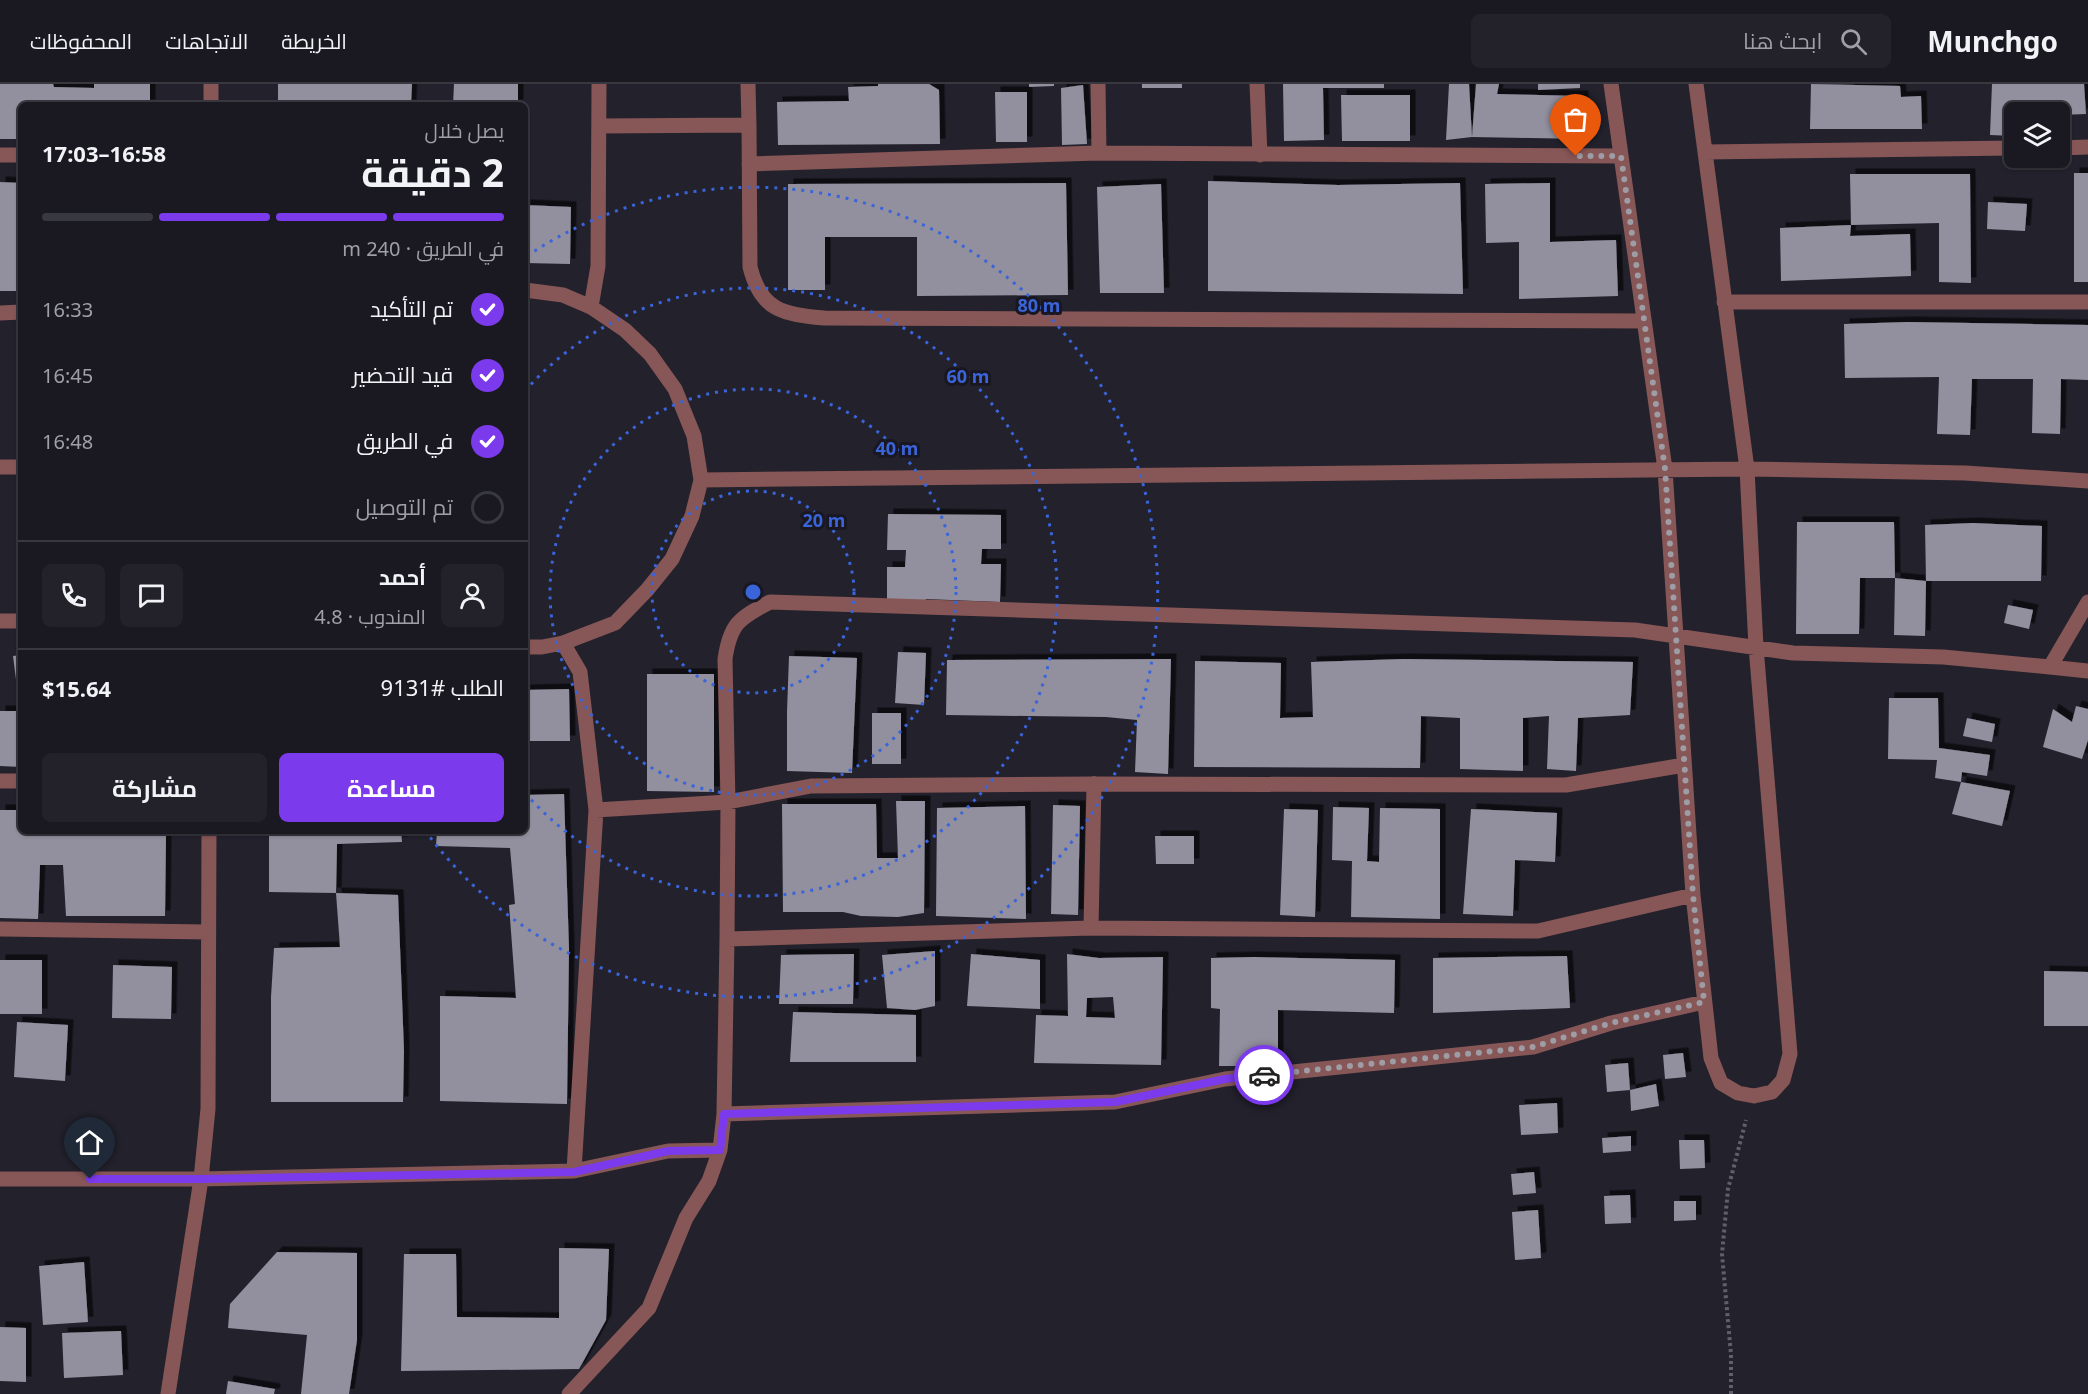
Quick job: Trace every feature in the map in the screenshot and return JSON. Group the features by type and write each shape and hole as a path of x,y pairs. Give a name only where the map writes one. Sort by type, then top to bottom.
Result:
{"street":[{"path":"211,102 212,84"},
{"path":"591,307 598,266 600,84"},
{"path":"748,84 750,267 754,285 762,298 779,309 798,316 824,318 1644,321"},
{"path":"1098,84 1099,153"},
{"path":"1257,84 1260,155"},
{"path":"1611,84 1665,469 1693,895 1711,1058 1721,1083 1738,1093 1754,1096 1772,1092 1783,1080 1790,1054 1756,648 1747,469 1696,84"},
{"path":"599,126 748,125"},
{"path":"2070,148 2088,147"},
{"path":"1705,152 2004,148"},
{"path":"749,164 1099,153 1621,156"},
{"path":"0,155 18,155"},
{"path":"528,290 563,295 591,307 625,330 650,354 675,389 694,436 701,480 692,516 672,559 647,590 615,623 563,643 528,647"},
{"path":"1724,302 2088,302"},
{"path":"0,313 18,312"},
{"path":"0,467 18,468"},
{"path":"701,480 1747,469 1965,474 2088,481"},
{"path":"569,1394 649,1308 686,1218 709,1181 720,1150 724,1114 727,939 728,802 725,659 727,642 734,627 743,617 770,602 1635,630 1793,653 1943,657 2088,671"},
{"path":"2050,667 2088,602"},
{"path":"0,621 18,621"},
{"path":"563,643 580,672 596,810 574,1172"},
{"path":"596,810 728,802 810,786 1566,785 1684,765"},
{"path":"0,781 18,781"},
{"path":"1091,928 1094,784"},
{"path":"168,1394 201,1179 208,1109 209,834"},
{"path":"727,939 1091,928 1538,931 1693,895"},
{"path":"0,929 208,932"},
{"path":"724,1114 1115,1102 1225,1079 1533,1047 1611,1023 1704,1002"},
{"path":"0,1179 201,1179 574,1172 668,1151 720,1150"}],"path":[{"path":"1731,1394 1731,1355 1722,1254 1728,1190 1754,1096"}],"building":[{"path":"0,84 53,84 54,87 94,88 94,84 150,84 150,102 18,102 18,139 0,139"},
{"path":"278,84 412,84 411,102 278,102"},
{"path":"454,84 518,84 518,102 453,102"},
{"path":"878,84 929,84 939,90 940,144 778,145 777,102 849,101 848,87 878,86"},
{"path":"1029,84 1054,84 1054,86 1029,87"},
{"path":"1142,84 1182,84 1182,88 1142,88"},
{"path":"1283,84 1384,84 1384,88 1323,88 1324,140 1284,141"},
{"path":"1449,84 1469,84 1472,137 1446,140"},
{"path":"1476,84 1499,84 1497,94 1583,96 1584,139 1472,137"},
{"path":"1538,84 1580,84 1580,88 1538,90"},
{"path":"1811,84 1900,86 1901,97 1921,96 1922,129 1810,129"},
{"path":"1992,84 2084,84 2086,114 2070,115 2070,102 2004,102 2004,136 1990,135"},
{"path":"1083,85 1087,144 1062,145 1061,88"},
{"path":"995,92 1027,92 1027,142 996,142"},
{"path":"1341,95 1410,95 1410,141 1342,141"},
{"path":"2074,173 2088,173 2088,282 2074,282"},
{"path":"1850,174 1970,174 1971,283 1939,282 1939,223 1851,225"},
{"path":"1208,181 1338,185 1460,183 1463,294 1208,291"},
{"path":"0,182 18,183 18,291 0,291"},
{"path":"1066,183 1068,295 917,296 917,237 825,237 825,290 788,290 788,184"},
{"path":"1550,183 1550,242 1616,240 1618,296 1519,299 1519,242 1486,243 1485,184"},
{"path":"1161,184 1164,293 1100,293 1097,187"},
{"path":"1988,202 2027,204 2025,231 1987,229"},
{"path":"528,205 571,207 570,264 528,263"},
{"path":"1851,225 1850,236 1910,234 1911,276 1781,281 1780,228"},
{"path":"1908,322 2088,325 2088,380 2061,379 2060,434 2032,433 2033,379 1972,379 1970,435 1937,434 1939,377 1845,378 1844,324"},
{"path":"888,514 1001,515 1001,549 982,549 981,564 1001,564 1000,602 926,599 925,601 887,601 887,567 905,567 906,550 887,550"},
{"path":"1797,522 1894,522 1895,578 1860,578 1859,634 1796,634"},
{"path":"1973,523 2042,526 2041,581 1926,581 1925,525"},
{"path":"1895,578 1926,581 1925,636 1894,635"},
{"path":"2008,605 2033,610 2029,629 2004,623"},
{"path":"898,652 926,653 924,705 895,703"},
{"path":"18,655 18,695 13,656"},
{"path":"789,656 857,658 852,773 787,771"},
{"path":"1171,659 1168,774 1135,772 1137,720 1106,717 946,715 947,660"},
{"path":"1404,659 1633,662 1630,715 1578,718 1576,771 1547,769 1549,716 1523,718 1523,771 1460,769 1460,718 1421,716 1420,768 1194,767 1195,661 1281,663 1280,718 1313,717 1311,662"},
{"path":"647,674 714,674 714,792 647,791"},
{"path":"569,689 570,741 528,741 528,690"},
{"path":"1889,698 1938,698 1939,748 1990,755 1987,776 1962,772 1961,782 1935,778 1937,760 1888,759"},
{"path":"2076,706 2088,709 2088,740 2082,759 2043,747 2053,709 2072,722"},
{"path":"0,711 18,711 18,767 0,766"},
{"path":"872,713 901,713 901,764 872,764"},
{"path":"1967,718 1995,724 1992,742 1963,736"},
{"path":"1961,782 2010,791 2002,826 1952,814"},
{"path":"564,794 569,949 567,1104 440,1101 440,996 516,998 509,905 515,904 510,848 436,846 437,834 528,834 528,795"},
{"path":"896,801 925,801 924,913 898,917 861,916 843,912 783,912 782,804 876,804 877,858 898,858"},
{"path":"1053,805 1080,806 1078,915 1051,914"},
{"path":"1025,806 1026,919 936,916 937,808"},
{"path":"1333,807 1369,808 1367,861 1379,862 1380,808 1440,809 1440,919 1351,917 1352,861 1332,860"},
{"path":"1284,809 1318,810 1315,917 1280,915"},
{"path":"1471,809 1557,813 1555,862 1515,860 1513,916 1463,914"},
{"path":"0,810 18,810 18,834 166,836 165,916 66,916 63,865 40,865 38,919 0,918"},
{"path":"269,834 401,834 402,842 337,844 336,893 269,892"},
{"path":"1155,836 1194,836 1194,864 1156,864"},
{"path":"336,893 398,895 404,1051 403,1102 271,1102 271,997 274,948 340,947"},
{"path":"935,951 935,1006 915,1010 887,1008 882,955"},
{"path":"854,954 853,1004 779,1004 781,955"},
{"path":"971,954 1040,960 1040,1009 967,1006"},
{"path":"1067,954 1099,958 1163,957 1161,1065 1034,1063 1036,1015 1068,1016","holes":["1113,997 1115,1018 1086,1017 1087,998"]},
{"path":"1567,956 1570,1008 1433,1013 1433,958"},
{"path":"1211,958 1395,960 1394,1013 1278,1010 1278,1066 1219,1066 1220,1009 1211,1008"},
{"path":"0,960 42,960 42,1014 0,1014"},
{"path":"113,965 172,967 171,1019 112,1018"},
{"path":"2044,971 2088,972 2088,1026 2044,1026"},
{"path":"793,1012 916,1015 916,1062 790,1062"},
{"path":"17,1022 68,1025 65,1081 14,1077"},
{"path":"1683,1053 1686,1077 1665,1079 1663,1055"},
{"path":"1628,1063 1630,1090 1607,1092 1605,1065"},
{"path":"1656,1084 1659,1106 1631,1111 1630,1090"},
{"path":"1557,1103 1558,1133 1521,1135 1519,1105"},
{"path":"1631,1136 1631,1151 1603,1153 1602,1138"},
{"path":"1679,1140 1704,1140 1705,1168 1680,1169"},
{"path":"1534,1172 1536,1193 1513,1195 1511,1174"},
{"path":"1630,1195 1631,1223 1605,1224 1604,1196"},
{"path":"1674,1201 1696,1201 1696,1220 1674,1221"},
{"path":"1538,1210 1541,1258 1515,1260 1512,1212"},
{"path":"559,1248 609,1249 606,1320 579,1369 401,1371 404,1254 456,1254 457,1317 559,1318"},
{"path":"277,1252 357,1253 357,1340 349,1394 301,1394 307,1335 228,1328 230,1304"},
{"path":"84,1262 88,1322 43,1325 39,1266"},
{"path":"0,1327 26,1328 26,1382 0,1381"},
{"path":"121,1331 123,1375 64,1378 62,1333"},
{"path":"228,1381 275,1389 274,1394 226,1394"}],"way so far":[{"path":"1264,1075 1533,1047 1611,1023 1704,1002 1693,895 1665,469 1621,156 1576,156"}],"route":[{"path":"90,1179 574,1172 668,1151 720,1150 724,1114 1115,1102 1225,1079 1264,1075"}]}
